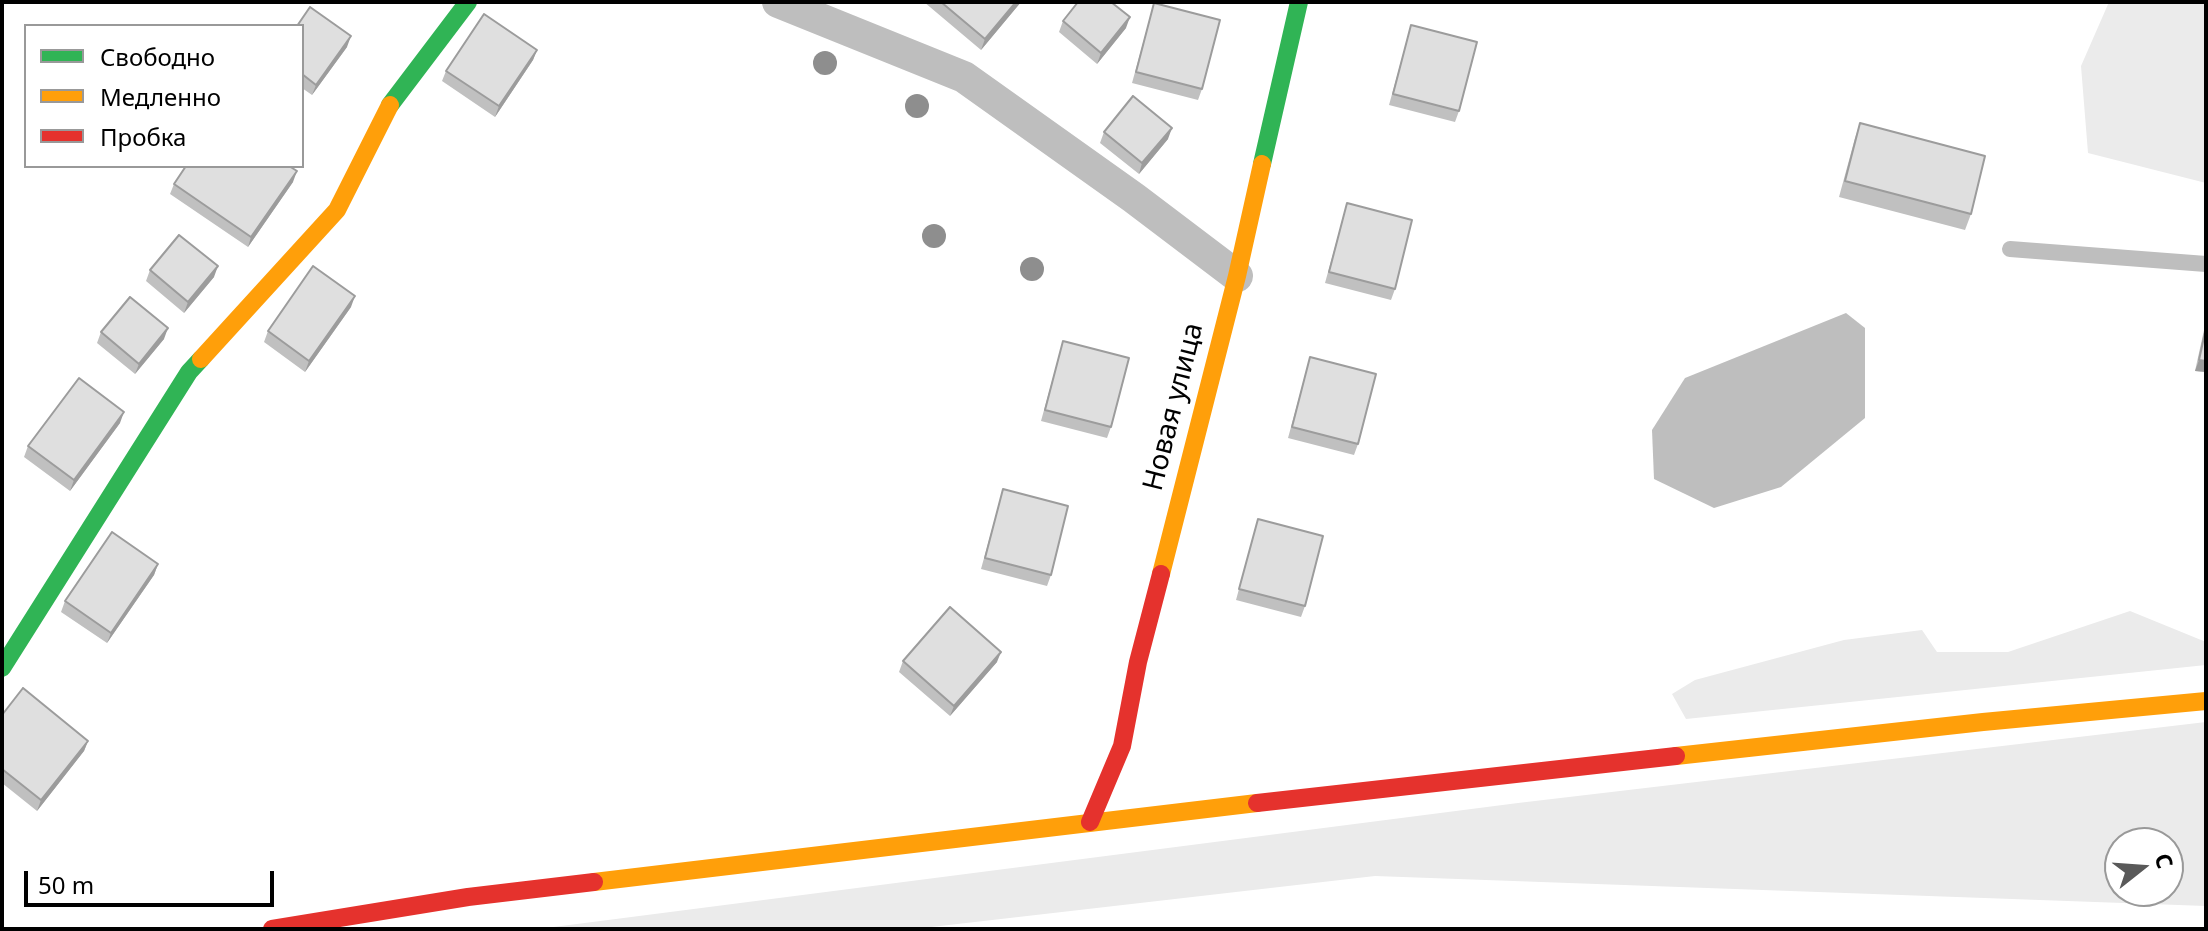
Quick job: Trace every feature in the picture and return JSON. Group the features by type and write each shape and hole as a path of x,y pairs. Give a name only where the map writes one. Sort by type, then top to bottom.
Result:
{"main road":[{"path":"2,668 189,372 337,210 390,104 468,2"},
{"name":"Новая улица","path":"1090,822 1122,746 1138,662 1237,276 1299,2"},
{"path":"272,929 468,897 1090,822 1983,722 2206,701"}],"street":[{"path":"778,2 964,77 1237,276"}],"lane":[{"path":"2010,249 2206,264"}],"shaded area":[{"path":"2109,2 2206,2 2206,183 2088,153 2081,66"},
{"path":"1846,313 1865,328 1865,418 1781,487 1714,508 1654,479 1652,430 1685,378"},
{"path":"2130,611 2206,642 2206,665 1686,719 1672,694 1695,680 1844,640 1922,630 1937,652 2008,652"},
{"path":"2206,722 2206,906 2184,905 2184,827 2104,827 2104,902 1375,876 914,929 538,929 1518,803"}],"building":[{"path":"941,2 1016,2 985,39"},
{"path":"1078,2 1111,2 1130,17 1101,53 1063,21"},
{"path":"1154,3 1220,20 1202,89 1136,72"},
{"path":"310,7 351,36 316,85 304,76 304,24 298,24"},
{"path":"484,14 537,50 499,106 446,71"},
{"path":"1411,25 1477,42 1459,111 1393,94"},
{"path":"1133,96 1172,128 1142,163 1104,132"},
{"path":"1860,123 1985,156 1971,214 1845,181"},
{"path":"185,168 292,168 297,171 251,237 174,184"},
{"path":"1347,203 1412,220 1395,289 1329,272"},
{"path":"179,235 218,266 188,302 150,270"},
{"path":"313,266 355,296 309,361 268,331"},
{"path":"130,297 168,328 139,364 101,332"},
{"path":"2206,328 2206,361 2199,360"},
{"path":"1063,341 1129,358 1111,427 1045,410"},
{"path":"1310,357 1376,374 1358,444 1292,427"},
{"path":"79,378 124,412 74,480 28,446"},
{"path":"1003,489 1068,506 1051,575 985,558"},
{"path":"1258,519 1323,536 1305,606 1239,589"},
{"path":"112,532 158,564 111,633 65,601"},
{"path":"950,607 1001,652 954,706 903,661"},
{"path":"23,688 88,741 41,800 2,769 2,715"}],"traffic: fast":[{"path":"390,105 468,2"},
{"path":"1262,164 1299,2"},
{"path":"2,668 189,372 201,359"}],"traffic: slow":[{"path":"201,359 337,210 390,105"},
{"path":"1161,574 1237,276 1262,164"},
{"path":"1676,756 2206,701"},
{"path":"594,882 1257,803"}],"traffic: jam":[{"path":"1090,822 1122,746 1138,662 1161,574"},
{"path":"1257,803 1676,756"},
{"path":"272,929 468,897 594,882"}]}
